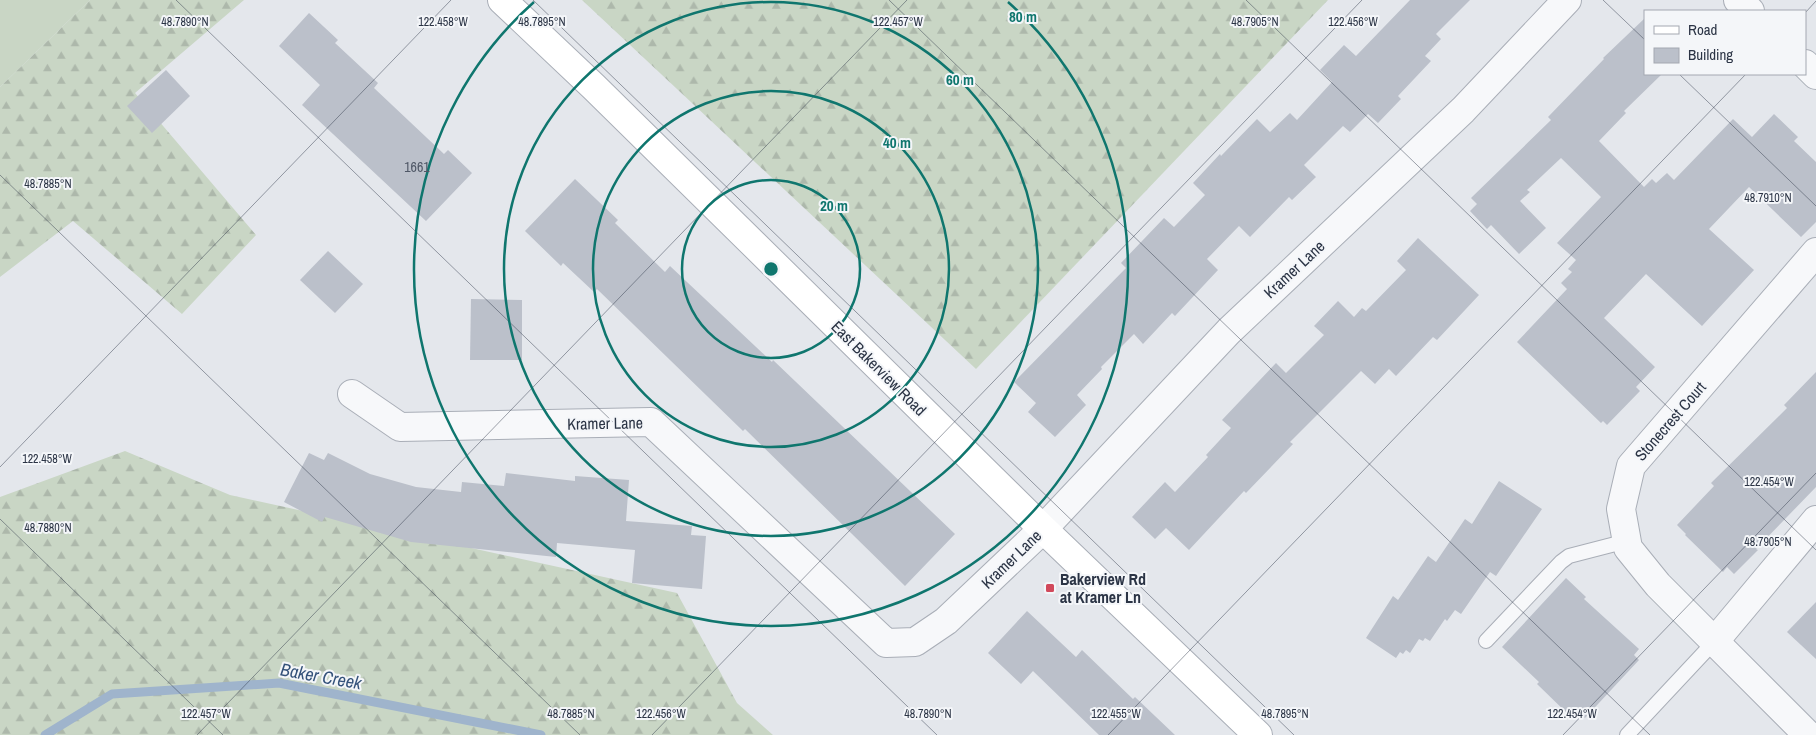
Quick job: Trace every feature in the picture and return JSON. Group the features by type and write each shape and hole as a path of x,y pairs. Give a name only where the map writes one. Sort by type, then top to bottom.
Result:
{"main road":[{"name":"East Bakerview Road","path":"502,0 594,87 1043,529 1258,735"}],"street":[{"name":"Kramer Lane","path":"352,394 400,427 651,422 886,643 915,642 946,621 1043,529 1229,331 1463,110 1567,0"},
{"path":"1738,0 1749,10"},
{"path":"1806,65 1816,75"},
{"name":"Stonecrest Court","path":"1808,735 1658,585 1628,548 1621,509 1631,466 1816,252"},
{"path":"1714,642 1816,520"}],"lane":[{"path":"1486,641 1561,562 1569,556 1627,541"},
{"path":"1627,735 1714,642"}],"green space":[{"path":"0,0 90,0 0,87"},
{"path":"90,0 244,0 135,93 256,235 182,314 73,221 0,277 0,87"},
{"path":"582,0 1328,0 976,369"},
{"path":"125,451 230,495 677,593 737,703 773,735 0,735 0,497"}],"building":[{"path":"1410,0 1470,0 1436,34 1441,39 1425,56 1431,61 1398,96 1401,99 1378,123 1368,114 1350,132 1343,126 1304,165 1316,177 1292,200 1289,197 1250,237 1239,226 1207,259 1218,270 1175,316 1172,313 1143,344 1134,334 1101,367 1102,369 1077,395 1086,405 1055,437 1028,412 1036,403 1014,382 1126,268 1121,263 1164,218 1174,227 1205,195 1193,183 1220,154 1221,156 1257,119 1270,132 1290,113 1297,120 1332,82 1320,70 1344,45 1356,56"},
{"path":"309,13 338,40 335,43 378,83 374,88 444,154 448,150 472,173 426,221 302,105 320,85 279,46"},
{"path":"1644,19 1644,75 1661,75 1624,111 1626,113 1599,141 1644,187 1652,179 1656,183 1667,173 1674,180 1733,119 1752,137 1774,114 1798,137 1794,141 1816,162 1816,222 1801,237 1749,187 1709,229 1754,270 1702,326 1646,274 1604,318 1655,367 1636,387 1640,391 1607,425 1603,421 1601,423 1517,342 1567,289 1561,283 1572,272 1568,269 1576,260 1557,243 1601,197 1561,158 1527,190 1530,192 1520,201 1546,228 1519,254 1491,225 1487,229 1470,211 1477,204 1471,198 1551,120 1548,117 1603,58"},
{"path":"166,70 190,96 152,133 127,106"},
{"path":"575,179 618,220 615,223 665,272 670,266 772,362 773,360 955,534 905,586 745,429 743,431 597,289 594,292 563,263 561,266 525,231"},
{"path":"1418,238 1479,295 1437,340 1433,337 1396,376 1389,369 1375,384 1361,371 1290,442 1293,444 1246,493 1244,491 1189,550 1166,528 1155,539 1132,517 1165,482 1175,492 1208,457 1206,455 1231,428 1222,420 1276,363 1286,373 1324,335 1314,326 1338,301 1354,317 1362,308 1366,311 1406,270 1397,261"},
{"path":"328,251 363,284 335,313 300,280"},
{"path":"471,299 522,300 522,360 470,360"},
{"path":"1816,372 1816,487 1734,574 1727,567 1723,572 1677,525 1714,486 1711,483 1787,408 1784,405"},
{"path":"309,453 324,460 328,453 370,474 416,487 461,492 462,482 504,486 506,473 575,481 575,476 629,480 626,521 692,526 691,535 706,536 702,589 632,583 635,550 557,543 556,557 411,542 325,517 322,522 284,502"},
{"path":"1499,481 1542,509 1496,576 1490,572 1461,614 1455,610 1447,621 1445,619 1430,641 1425,638 1423,641 1419,639 1410,653 1406,650 1403,654 1400,652 1396,658 1366,638 1393,596 1398,600 1428,556 1436,562 1465,519 1472,524"},
{"path":"1566,578 1586,597 1584,599 1639,649 1634,655 1639,660 1585,718 1579,712 1573,719 1537,684 1539,682 1502,647"},
{"path":"1816,602 1816,659 1787,632"},
{"path":"1027,611 1076,657 1082,650 1133,699 1135,697 1175,735 1099,735 1033,671 1021,684 988,653"}],"waterway":[{"name":"Baker Creek","path":"45,735 112,694 279,683 541,735"}],"place":[{"name":"Bakerview Rd at Kramer Ln","path":"1050,588"}]}
